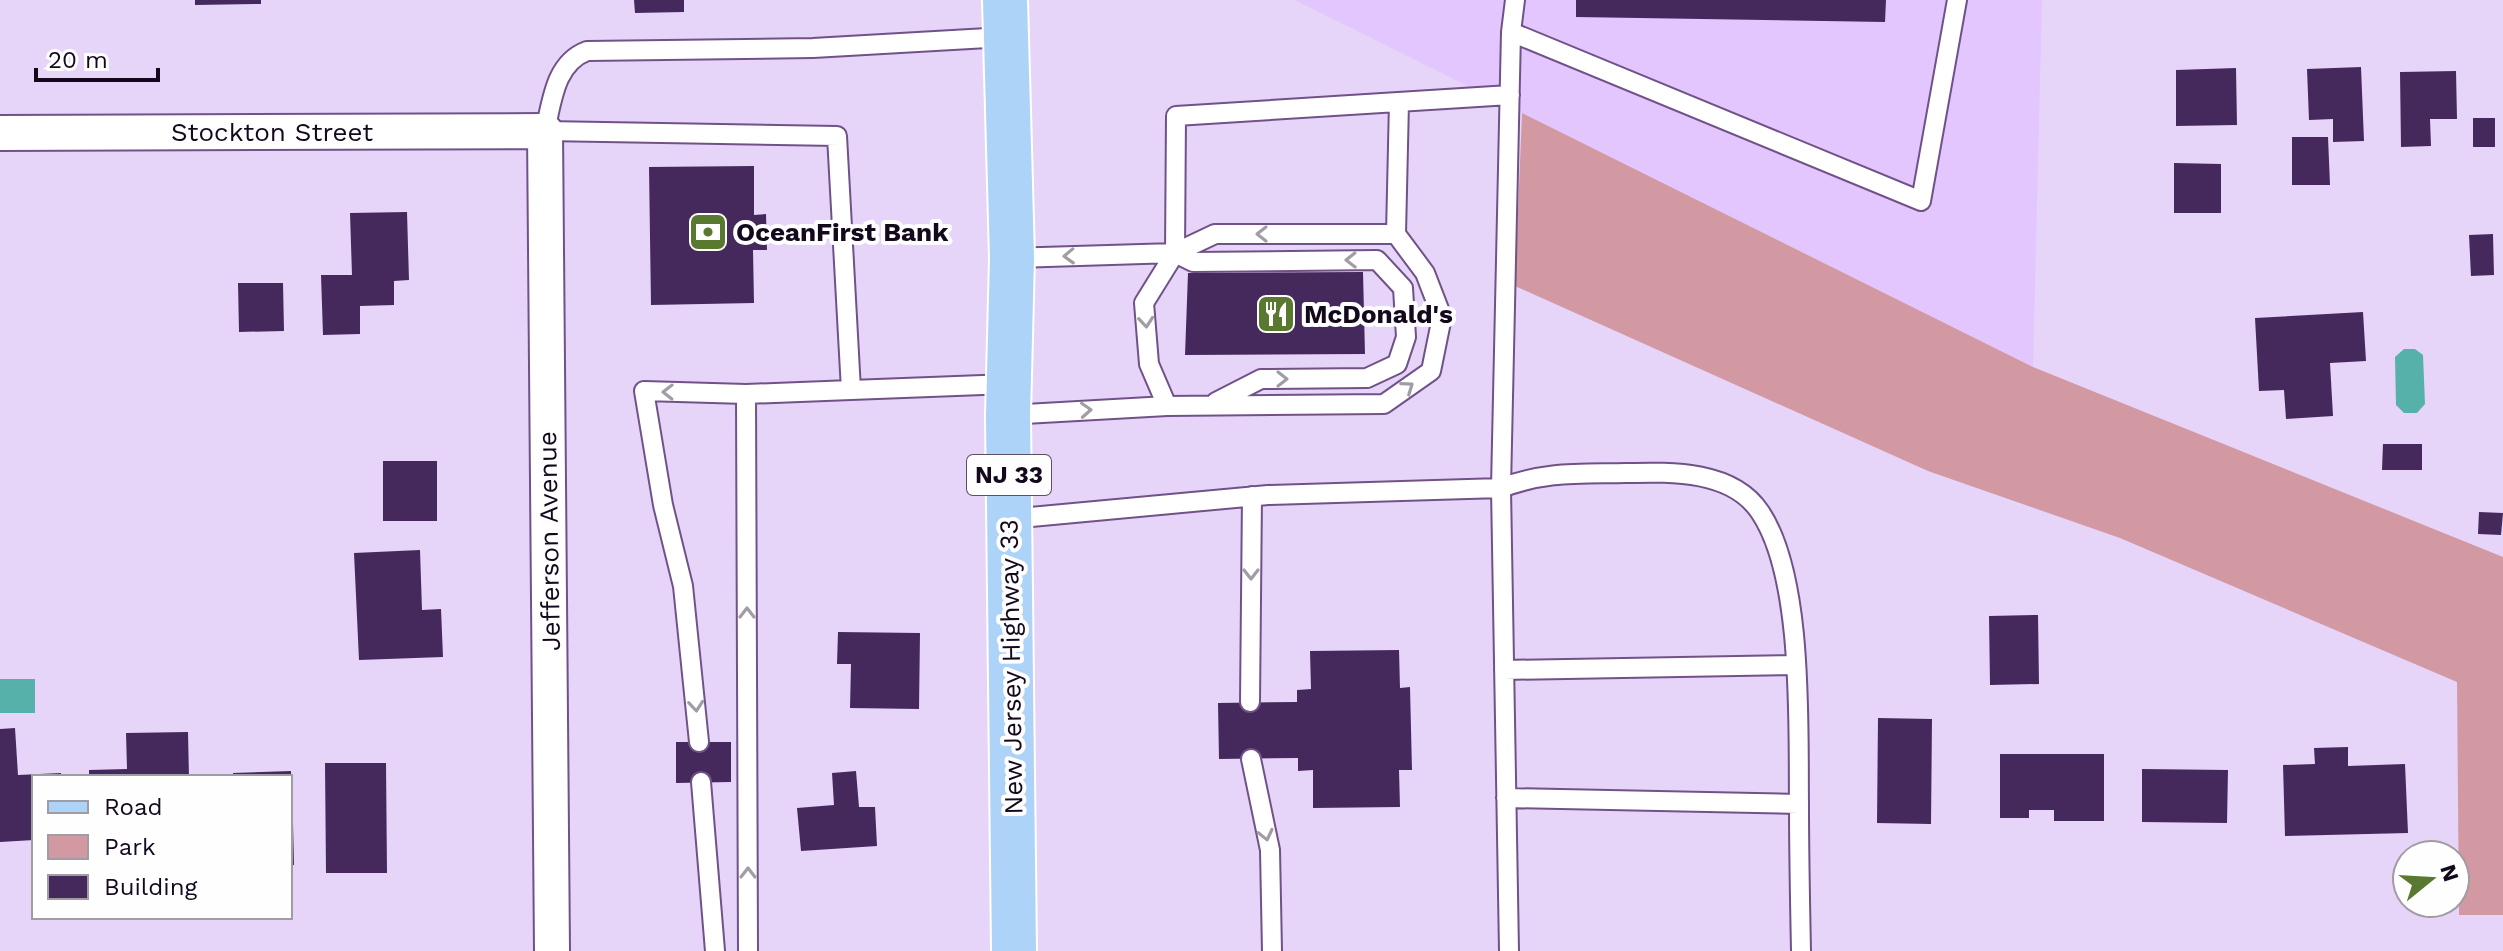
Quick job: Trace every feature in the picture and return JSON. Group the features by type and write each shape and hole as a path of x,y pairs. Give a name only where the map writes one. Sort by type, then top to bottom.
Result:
{"main road":[{"name":"New Jersey Highway 33","path":"1005,18 1012,258 1009,519 1014,951"}],"street":[{"name":"Stockton Street","path":"0,133 545,131"},
{"name":"Jefferson Avenue","path":"545,131 552,951"}],"lane":[{"path":"1509,951 1501,488 1511,32 1515,0"},
{"path":"1511,32 1921,201 1957,0"},
{"path":"851,390 837,136 545,131 556,84 565,65 574,56 587,51 843,47 1005,18"},
{"path":"1167,406 1149,364 1144,303 1175,253 1176,116 1510,95"},
{"path":"699,742 683,586 663,505 644,391 746,394 851,390 1167,406 1384,404 1431,371 1442,317 1425,273 1396,234 1399,102"},
{"path":"1012,258 1175,253 1215,234 1396,234"},
{"path":"1175,253 1193,262 1377,260 1403,288 1406,337 1397,364 1367,378 1261,379 1211,405"},
{"path":"746,394 748,951"},
{"path":"1009,519 1252,496 1501,488 1538,475 1684,471 1728,486 1760,510 1775,543 1789,587 1800,719 1801,951"},
{"path":"1250,702 1252,496"},
{"path":"1504,670 1794,665"},
{"path":"1251,759 1270,850 1272,951"},
{"path":"701,782 715,951"},
{"path":"1506,798 1799,804"}],"shaded area":[{"path":"1295,0 2042,0 2033,367 1522,113"},
{"path":"2404,349 2415,349 2423,355 2425,404 2417,413 2404,413 2396,405 2395,357"},
{"path":"0,679 35,679 35,713 0,713"}],"green space":[{"path":"1522,113 2033,367 2503,557 2503,915 2471,915 2471,839 2458,839 2457,682 2120,538 1928,471 1515,286"}],"building":[{"path":"195,0 261,0 261,4 195,5"},
{"path":"634,0 684,0 684,12 635,13"},
{"path":"1576,0 1886,0 1885,22 1576,17"},
{"path":"2361,67 2364,141 2333,142 2333,119 2309,120 2307,69"},
{"path":"2236,68 2237,125 2176,126 2176,70"},
{"path":"2456,71 2457,119 2430,119 2431,146 2401,147 2400,72"},
{"path":"2473,118 2495,118 2495,147 2473,147"},
{"path":"2292,137 2328,137 2330,185 2292,185"},
{"path":"2174,163 2221,164 2221,213 2174,213"},
{"name":"OceanFirst Bank","path":"754,166 754,215 766,214 767,250 753,250 754,303 651,305 649,167"},
{"path":"407,212 409,280 394,281 394,305 360,306 360,334 323,335 321,275 352,275 350,213"},
{"path":"2493,234 2494,275 2471,276 2469,235"},
{"name":"McDonald's","path":"1363,272 1365,354 1185,355 1188,273"},
{"path":"238,283 283,283 284,331 239,332"},
{"path":"2363,312 2366,361 2330,363 2333,416 2286,419 2284,390 2259,391 2255,318"},
{"path":"2383,444 2422,444 2422,470 2382,470"},
{"path":"383,461 437,461 437,521 383,521"},
{"path":"2479,512 2503,513 2501,535 2478,534"},
{"path":"420,550 422,610 441,609 443,657 359,660 354,553"},
{"path":"2038,615 2039,684 1990,685 1989,616"},
{"path":"838,632 920,633 919,709 850,708 851,664 837,664"},
{"path":"1399,650 1400,688 1410,687 1412,770 1399,770 1400,807 1313,808 1313,770 1298,771 1298,758 1219,759 1218,703 1297,702 1297,690 1311,689 1310,651"},
{"path":"1878,718 1932,719 1931,824 1877,823"},
{"path":"15,728 18,775 61,773 32,775 32,840 0,842 0,729"},
{"path":"188,732 189,775 89,775 89,770 127,769 126,733"},
{"path":"676,742 731,742 731,782 676,783"},
{"path":"2348,747 2348,766 2405,764 2408,833 2285,836 2283,765 2315,764 2314,748"},
{"path":"2000,754 2104,754 2104,821 2054,821 2054,810 2029,810 2029,818 2000,818"},
{"path":"325,763 386,763 387,873 326,873"},
{"path":"2142,769 2228,770 2227,823 2142,822"},
{"path":"291,771 291,775 233,775"},
{"path":"856,771 859,807 875,807 877,846 801,851 797,808 834,805 832,773"},
{"path":"292,823 293,823 292,865"}],"place":[{"name":"OceanFirst Bank","path":"708,232"},
{"name":"McDonald's","path":"1276,314"}]}
